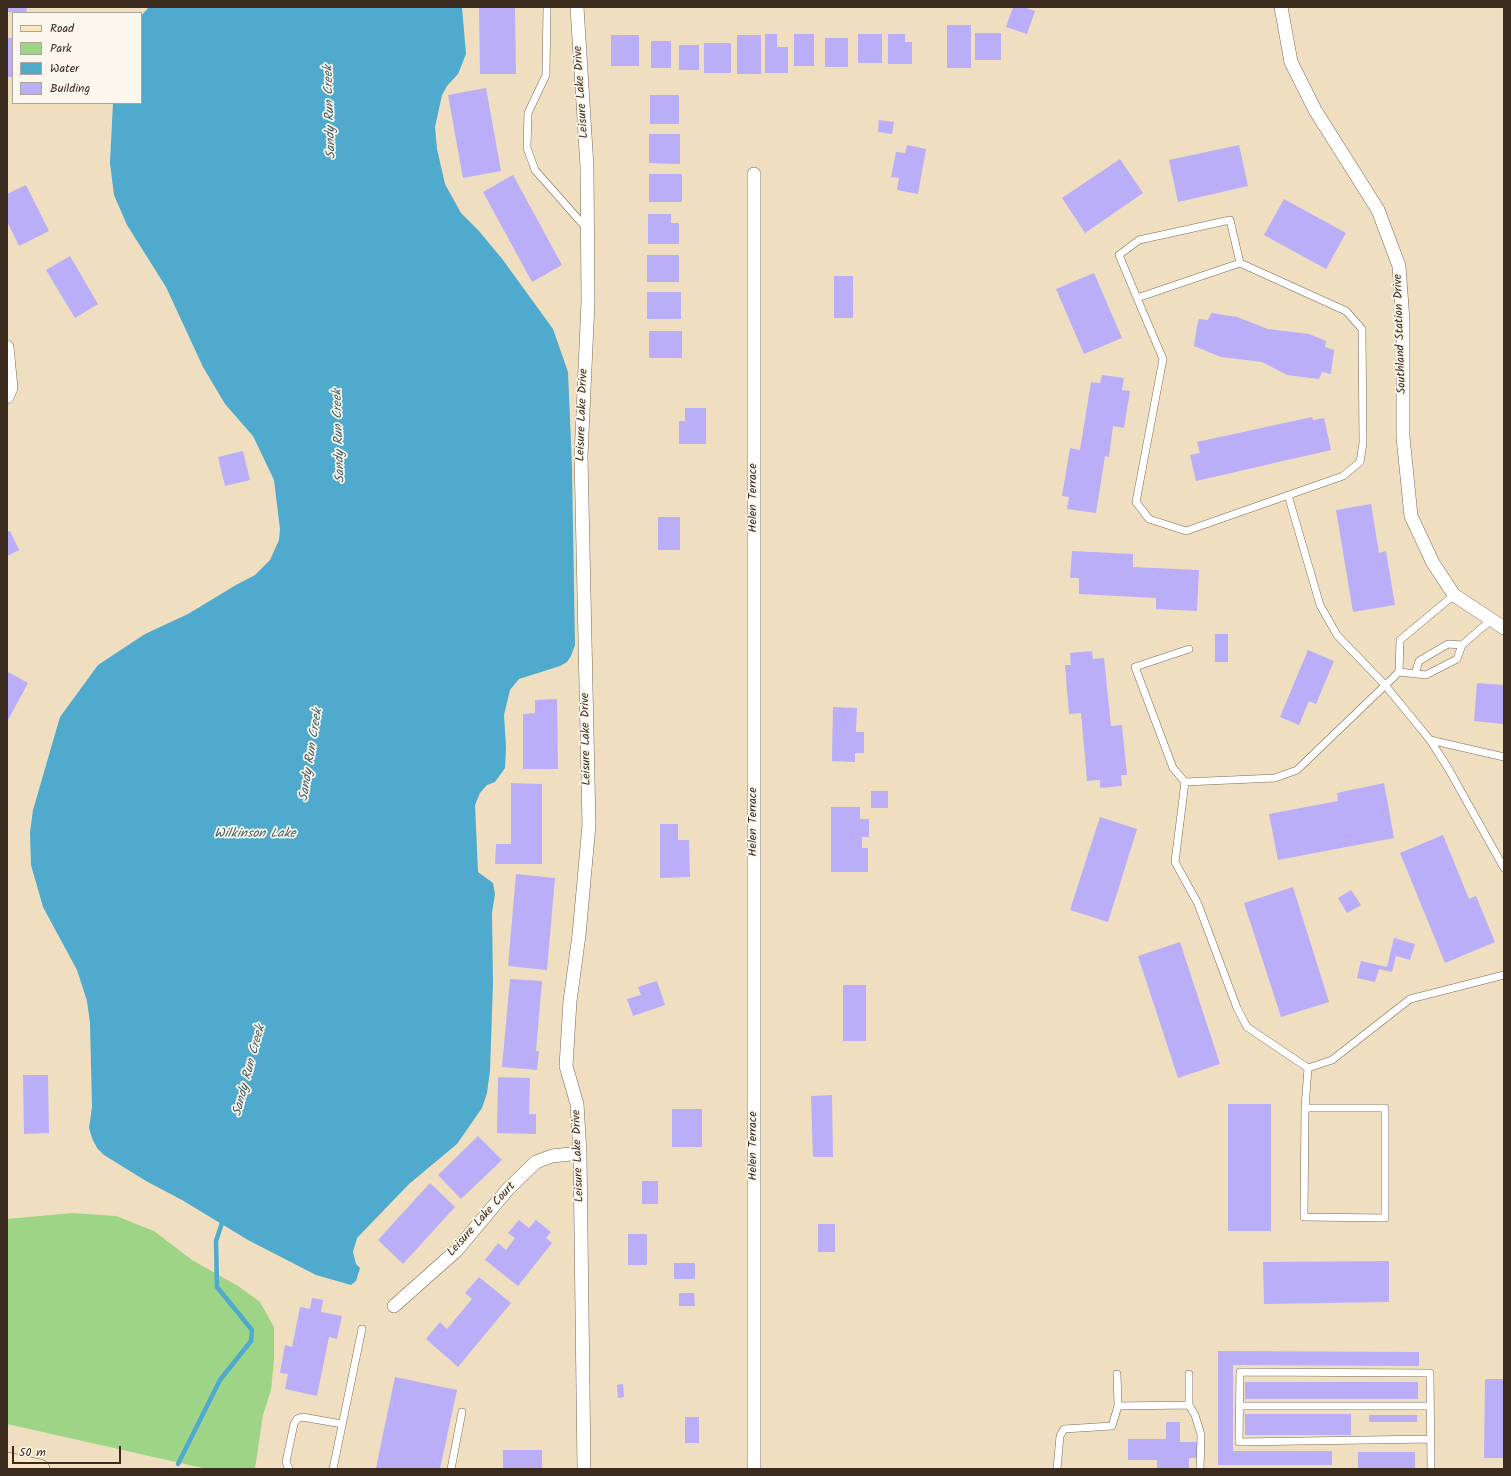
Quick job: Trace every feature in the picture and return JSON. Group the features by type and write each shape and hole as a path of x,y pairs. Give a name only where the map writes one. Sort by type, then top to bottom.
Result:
{"main road":[{"path":"7,1462 40,1469"}],"street":[{"name":"Leisure Lake Drive","path":"577,7 587,167 588,302 581,456 589,826 580,935 570,1001 566,1066 577,1104 580,1153 584,1469"},
{"name":"Southland Station Drive","path":"1281,7 1291,62 1316,110 1378,210 1399,266 1403,321 1403,437 1411,516 1433,563 1454,595 1504,628"},
{"name":"Helen Terrace","path":"754,174 754,1469"},
{"path":"7,347 11,388 7,398"},
{"name":"Leisure Lake Court","path":"394,1306 456,1251 508,1189 536,1162 552,1156 580,1153"}],"lane":[{"path":"547,7 546,75 528,113 527,148 535,170 587,229"},
{"path":"1137,298 1240,263 1346,311 1362,329 1363,443 1360,462 1343,476 1186,530 1149,519 1136,502 1164,359 1137,298 1119,254 1139,240 1230,220 1240,263"},
{"path":"1288,495 1320,605 1337,635 1385,685 1430,740 1448,768 1504,868"},
{"path":"1185,782 1275,778 1297,770 1399,672 1400,640 1454,595"},
{"path":"1399,672 1426,675 1457,659 1462,646 1491,620"},
{"path":"1414,674 1419,661 1448,644 1462,646"},
{"path":"1189,649 1136,667 1173,768 1185,782 1175,862 1198,904 1237,1008 1247,1027 1308,1068"},
{"path":"1430,740 1504,757"},
{"path":"1308,1068 1332,1060 1410,999 1504,975"},
{"path":"1305,1108 1385,1108 1385,1218 1304,1218 1305,1108 1308,1068"},
{"path":"333,1469 362,1328"},
{"path":"1430,1439 1239,1442 1240,1372 1430,1373 1431,1469"},
{"path":"1058,1469 1057,1449 1060,1436 1064,1429 1112,1426 1118,1406 1117,1374"},
{"path":"1189,1374 1189,1406 1195,1416 1201,1435 1200,1469"},
{"path":"1118,1406 1189,1406"},
{"path":"1240,1406 1430,1406"},
{"path":"451,1469 462,1412"},
{"path":"289,1469 286,1462 294,1424 297,1419 302,1417 342,1424"}],"green space":[{"path":"72,1213 116,1216 154,1231 192,1260 238,1286 260,1302 274,1327 274,1360 271,1390 263,1415 255,1469 207,1469 7,1424 7,1219"}],"water":[{"name":"Wilkinson Lake","path":"149,7 462,7 466,54 458,74 447,86 442,95 435,127 437,149 445,184 461,213 479,231 503,260 553,329 568,372 572,467 575,645 567,662 560,666 519,679 510,690 504,715 506,747 505,768 495,782 487,785 480,793 475,805 478,872 493,883 495,894 492,913 493,983 490,1071 487,1093 482,1108 457,1144 409,1184 357,1238 353,1252 356,1264 360,1268 356,1281 351,1285 316,1275 248,1240 182,1200 146,1181 104,1155 97,1148 89,1128 92,1107 90,1023 87,1001 77,970 43,907 31,865 30,832 33,810 60,717 98,665 145,634 188,614 255,575 270,560 279,540 280,529 274,480 253,436 225,404 203,367 166,287 127,225 114,195 110,163 113,104 142,104 142,15"}],"building":[{"path":"7,7 27,7 26,12 7,12"},
{"path":"479,7 515,7 516,74 480,74"},
{"path":"1013,7 1023,7 1035,11 1027,34 1006,27"},
{"path":"947,25 971,25 971,68 947,68"},
{"path":"975,33 1001,33 1001,60 975,60"},
{"path":"765,34 777,34 777,47 788,47 788,73 765,73"},
{"path":"794,34 814,34 814,66 794,66"},
{"path":"858,34 882,34 882,63 858,63"},
{"path":"888,34 905,34 905,42 912,42 912,64 888,64"},
{"path":"611,35 639,35 639,66 611,66"},
{"path":"737,35 761,35 761,74 737,74"},
{"path":"7,38 12,38 12,77 7,77"},
{"path":"825,38 848,38 848,67 825,67"},
{"path":"651,41 671,41 671,68 651,68"},
{"path":"704,43 731,43 731,73 704,73"},
{"path":"679,45 699,45 699,70 679,70"},
{"path":"486,88 501,171 463,178 448,95"},
{"path":"650,95 679,95 679,124 650,124"},
{"path":"879,120 894,122 892,134 878,132"},
{"path":"649,134 680,134 680,164 649,163"},
{"path":"907,145 926,149 918,194 897,190 899,178 891,177 896,152 905,153"},
{"path":"1239,145 1248,186 1178,202 1169,160"},
{"path":"1120,159 1143,193 1085,233 1062,198"},
{"path":"649,174 682,174 682,202 649,202"},
{"path":"513,175 562,265 532,282 483,192"},
{"path":"26,185 49,231 19,246 7,221 7,194"},
{"path":"1284,199 1346,233 1326,269 1264,235"},
{"path":"648,214 671,214 671,223 679,223 679,244 648,244"},
{"path":"647,255 679,255 679,282 647,282"},
{"path":"70,256 98,304 75,318 46,270"},
{"path":"1094,273 1122,338 1084,354 1056,289"},
{"path":"834,276 853,276 853,318 834,318"},
{"path":"647,292 681,292 681,319 647,319"},
{"path":"1211,313 1237,317 1268,329 1309,334 1326,341 1325,347 1334,350 1331,374 1322,372 1319,379 1287,375 1262,362 1221,357 1194,346 1199,319 1208,320"},
{"path":"649,331 682,331 682,358 649,358"},
{"path":"1102,375 1124,378 1122,390 1130,391 1124,428 1113,426 1109,457 1105,456 1096,513 1067,509 1069,497 1062,496 1070,448 1080,450 1091,382 1100,383"},
{"path":"685,408 706,408 706,444 679,444 679,421 685,421"},
{"path":"1312,417 1313,420 1324,418 1331,450 1196,481 1190,455 1200,453 1197,442"},
{"path":"243,451 250,480 225,486 218,457"},
{"path":"1371,504 1379,553 1386,551 1395,605 1353,612 1336,510"},
{"path":"658,517 680,517 680,550 658,550"},
{"path":"10,531 19,550 7,556 7,532"},
{"path":"1072,551 1133,554 1133,567 1199,570 1197,611 1156,609 1156,598 1079,594 1079,578 1070,578"},
{"path":"1215,634 1228,634 1228,662 1215,662"},
{"path":"1308,650 1334,661 1316,704 1309,701 1299,725 1280,717"},
{"path":"1092,651 1093,659 1104,658 1111,726 1122,725 1127,775 1121,775 1122,786 1100,788 1100,780 1087,781 1081,713 1069,714 1065,665 1071,665 1070,653"},
{"path":"8,672 28,683 7,722 7,673"},
{"path":"1477,683 1504,685 1504,724 1474,721"},
{"path":"557,699 558,769 523,769 523,714 535,713 535,700"},
{"path":"833,707 857,708 856,732 864,732 864,753 855,753 855,762 832,761"},
{"path":"511,783 542,784 542,864 495,864 496,844 511,844"},
{"path":"1384,783 1394,838 1278,860 1269,814 1338,801 1337,793"},
{"path":"871,791 888,791 888,808 871,808"},
{"path":"831,807 860,807 860,819 869,819 869,837 862,837 862,848 868,848 868,872 831,872"},
{"path":"1100,817 1137,829 1108,922 1070,910"},
{"path":"660,824 678,824 678,840 689,840 690,877 660,878"},
{"path":"1443,835 1469,899 1476,896 1495,942 1445,963 1400,853"},
{"path":"516,874 555,878 547,970 508,966"},
{"path":"1293,887 1329,1002 1281,1017 1244,903"},
{"path":"1351,890 1361,905 1347,913 1338,898"},
{"path":"1394,938 1415,944 1410,960 1396,956 1392,972 1379,969 1375,982 1357,978 1361,961 1387,967"},
{"path":"1180,942 1220,1064 1178,1078 1138,956"},
{"path":"510,979 542,981 536,1051 539,1051 537,1070 502,1067"},
{"path":"657,981 665,1005 633,1016 627,999 641,995 638,987"},
{"path":"843,985 866,985 866,1041 843,1041"},
{"path":"23,1075 48,1075 49,1133 24,1134"},
{"path":"498,1077 530,1078 529,1114 536,1114 536,1134 497,1133"},
{"path":"832,1095 833,1157 813,1157 811,1096"},
{"path":"1228,1104 1271,1104 1271,1231 1228,1231"},
{"path":"672,1109 702,1109 702,1147 672,1147"},
{"path":"478,1136 502,1160 461,1199 438,1175"},
{"path":"642,1181 658,1181 658,1204 642,1204"},
{"path":"430,1183 455,1207 403,1264 378,1240"},
{"path":"519,1220 529,1228 536,1220 551,1232 546,1238 552,1243 518,1286 485,1260 498,1243 506,1250 515,1238 508,1233"},
{"path":"818,1224 835,1224 835,1252 818,1252"},
{"path":"628,1234 647,1234 647,1265 628,1265"},
{"path":"1389,1261 1389,1302 1264,1304 1263,1262"},
{"path":"674,1263 695,1263 695,1279 674,1279"},
{"path":"479,1277 511,1303 458,1367 426,1339 440,1322 447,1329 472,1299 465,1293"},
{"path":"679,1293 694,1293 695,1306 679,1306"},
{"path":"312,1298 323,1300 321,1312 342,1316 337,1339 329,1337 317,1396 285,1389 288,1374 280,1373 285,1345 292,1347 300,1307 310,1309"},
{"path":"1218,1351 1419,1352 1419,1366 1233,1365 1233,1451 1332,1451 1332,1465 1218,1465"},
{"path":"395,1377 457,1390 440,1469 376,1468"},
{"path":"1485,1379 1504,1379 1504,1458 1484,1458"},
{"path":"1245,1382 1418,1382 1418,1399 1245,1399"},
{"path":"623,1384 624,1397 618,1398 617,1385"},
{"path":"1245,1414 1351,1414 1351,1435 1245,1435"},
{"path":"1369,1415 1417,1415 1417,1422 1369,1422"},
{"path":"685,1417 699,1417 699,1443 685,1443"},
{"path":"1166,1422 1180,1422 1180,1442 1200,1442 1200,1458 1189,1458 1189,1469 1157,1469 1157,1460 1128,1460 1128,1439 1166,1439"},
{"path":"503,1450 542,1450 542,1469 503,1469"},
{"path":"1358,1452 1415,1452 1415,1469 1358,1469"}],"waterway":[{"name":"Sandy Run Creek","path":"178,1464 220,1380 251,1341 252,1330 217,1287 216,1241 223,1220"}]}
